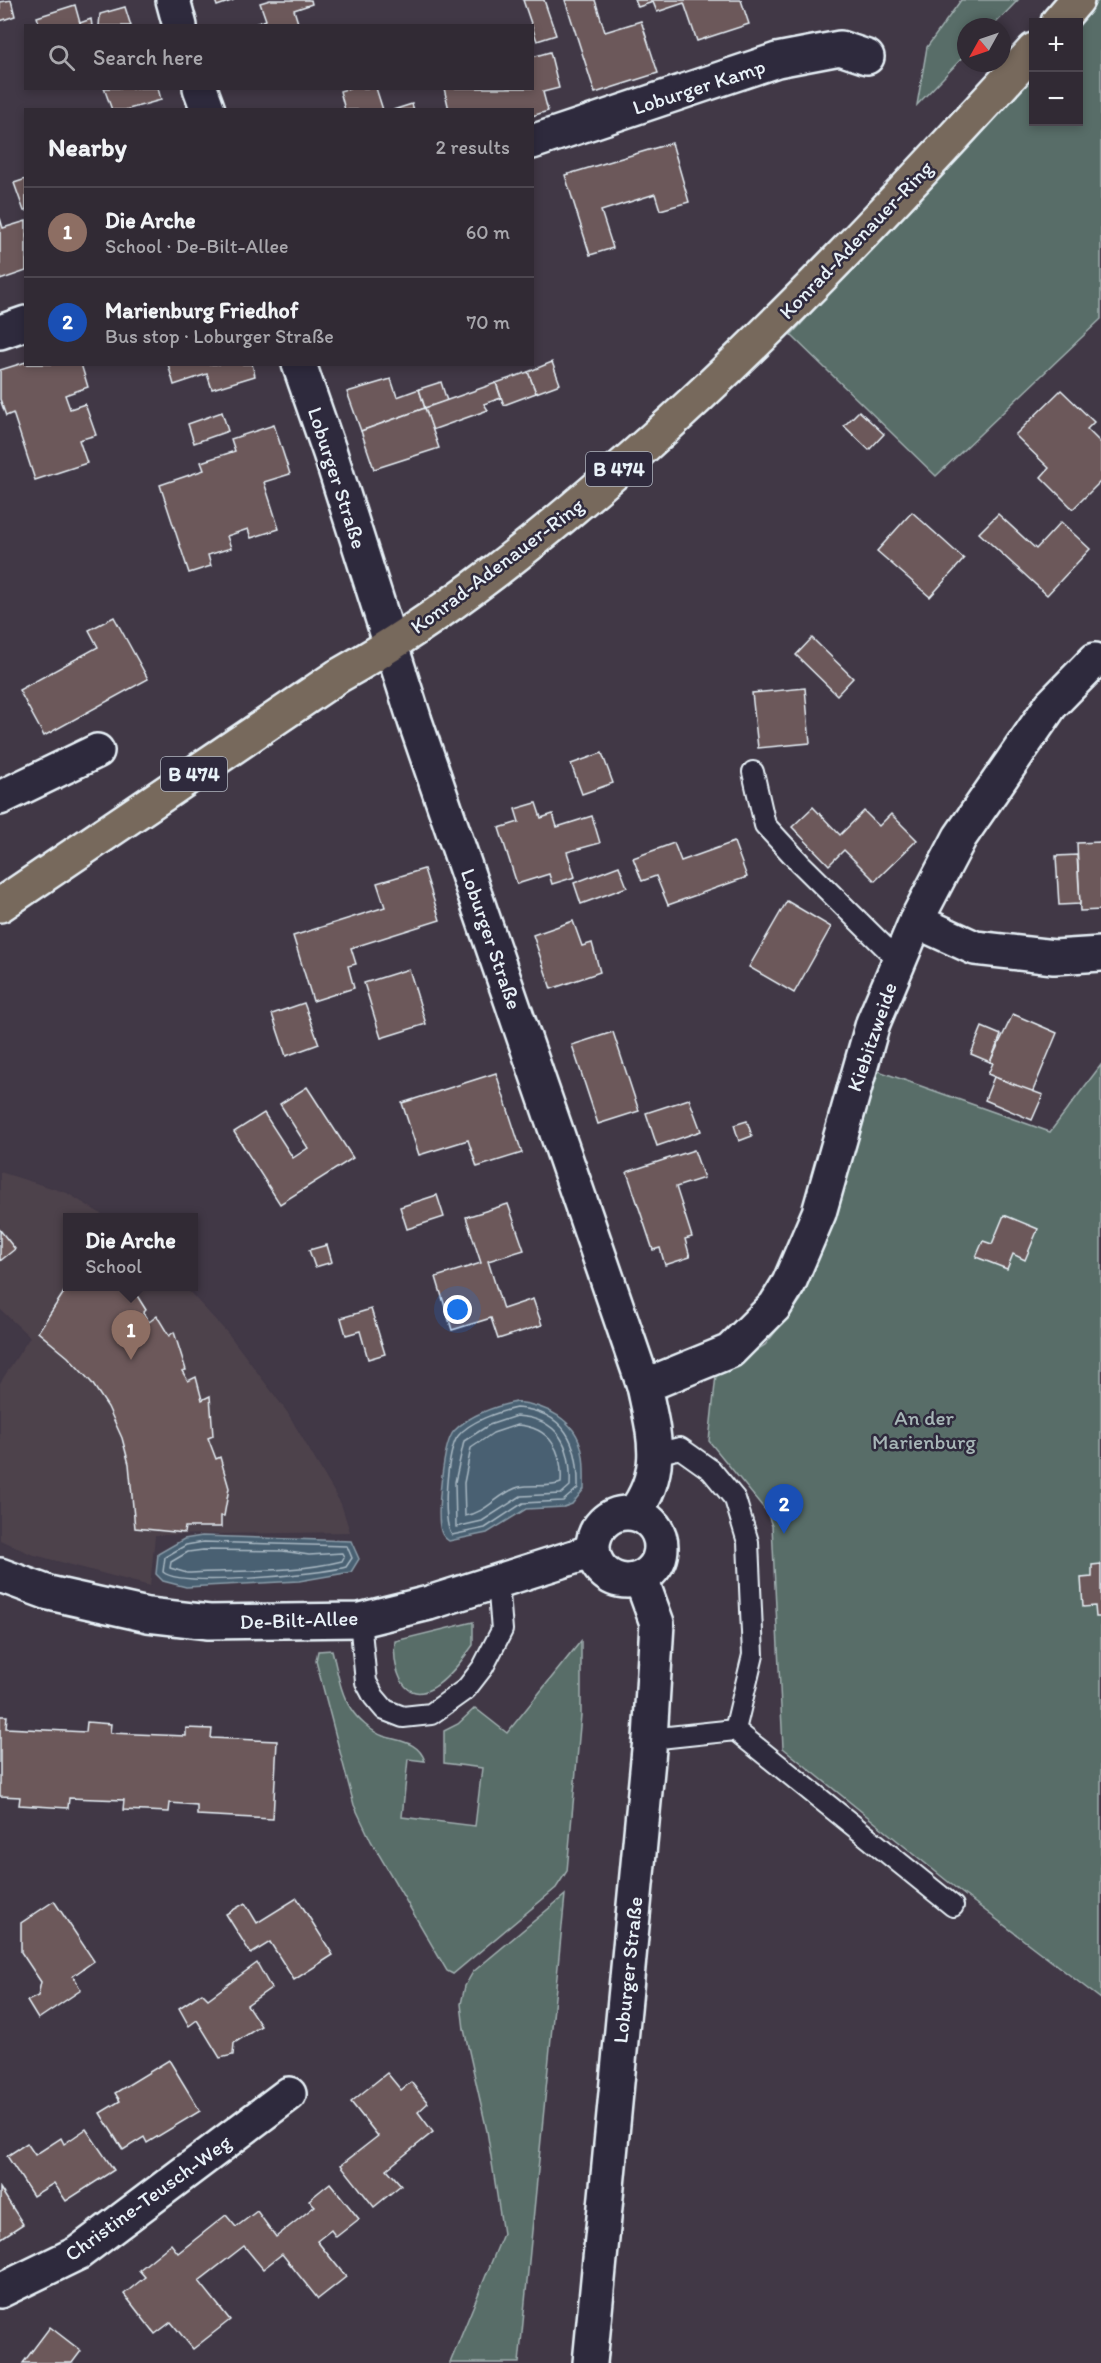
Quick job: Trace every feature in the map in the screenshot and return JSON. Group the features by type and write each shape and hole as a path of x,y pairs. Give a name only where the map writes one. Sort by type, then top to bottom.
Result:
{"main road":[{"path":"1061,18 1077,0"},
{"name":"Konrad-Adenauer-Ring","path":"0,905 338,676 390,646 485,579 578,506 667,426 830,270 1029,55"}],"street":[{"path":"173,0 179,24"},
{"name":"Loburger Kamp","path":"534,141 777,60 840,48 867,57"},
{"path":"201,90 207,108"},
{"path":"0,332 24,323"},
{"name":"Loburger Straße","path":"300,366 330,453 390,646 644,1386 656,1455 653,1481 634,1513"},
{"name":"Kiebitzweide","path":"644,1386 730,1351 768,1313 789,1283 819,1213 873,1023 916,921 967,828 1051,705 1095,660"},
{"path":"0,798 97,751"},
{"path":"916,921 975,948 1054,957 1101,954"},
{"path":"634,1513 653,1524 662,1544 657,1564 641,1579 631,1581 610,1577 596,1561 593,1551 598,1530 604,1521 613,1516 634,1513"},
{"name":"De-Bilt-Allee","path":"0,1575 87,1603 148,1615 209,1622 360,1620 498,1582 593,1551"},
{"name":"Loburger Straße","path":"590,2363 650,1739 657,1623 641,1579"},
{"name":"Christine-Teusch-Weg","path":"0,2291 78,2253 289,2094"}],"lane":[{"path":"753,772 765,825 899,961"},
{"path":"656,1455 680,1448 711,1470 735,1499 748,1542 753,1655 735,1730"},
{"path":"360,1620 366,1682 374,1697 386,1710 402,1717 431,1714 466,1689 483,1667 502,1630 498,1582"},
{"path":"650,1739 735,1730 953,1906"}],"shaded area":[{"path":"0,1172 67,1193 100,1213 63,1213 63,1291 189,1291 230,1336 287,1412 341,1504 350,1532 155,1535 150,1586 31,1554 0,1540 0,1383 30,1337 0,1309"}],"green space":[{"path":"961,0 1018,0 1001,18 957,18 957,63 917,105 927,47"},
{"path":"1101,0 1101,319 936,476 791,335 1029,75 1029,126 1083,126 1082,18"},
{"name":"An der Marienburg","path":"1101,1065 1101,1999 962,1893 783,1748 772,1526 767,1512 709,1441 716,1375 765,1345 801,1300 832,1217 873,1069 1050,1132"},
{"path":"473,1622 473,1645 443,1681 431,1689 420,1692 412,1691 405,1686 397,1669 395,1641"},
{"path":"581,1641 581,1715 567,1871 556,1888 453,1974 447,1971 371,1841 354,1805 316,1661 318,1651 332,1650 344,1696 361,1721 379,1734 413,1746 422,1754 425,1761 408,1759 402,1817 475,1826 482,1768 444,1763 444,1731 458,1724 475,1708 507,1733"},
{"path":"565,1895 519,2363 450,2363 503,2234 487,2131 464,2029 461,2004 465,1986 473,1972"}],"water":[{"path":"516,1402 548,1410 566,1422 573,1430 579,1440 583,1456 584,1489 572,1504 564,1507 526,1509 487,1533 449,1541 441,1531 439,1510 444,1464 450,1438 460,1425 475,1416"},
{"path":"202,1536 351,1541 359,1559 351,1572 299,1581 186,1587 163,1581 156,1574 158,1554 184,1539"}],"building":[{"path":"11,0 15,16 0,21 0,2"},
{"path":"215,0 234,0 217,6"},
{"path":"270,0 311,0 312,4 294,10 298,24 255,24 266,20 260,3"},
{"path":"523,0 544,0 556,35 537,41 534,24 531,24"},
{"path":"565,0 595,0 605,32 641,21 658,73 595,93"},
{"path":"635,0 741,0 749,24 697,41 684,3 657,12 653,2 638,7"},
{"path":"75,5 80,23 91,19 92,24 39,24 37,17"},
{"path":"125,7 130,24 99,24 100,14"},
{"path":"550,52 559,88 543,92 548,111 534,115 534,108 449,108 444,90 534,90 534,56"},
{"path":"105,90 158,90 161,100 132,108 111,108"},
{"path":"377,90 382,108 344,108 340,91"},
{"path":"412,104 413,108 399,108"},
{"path":"672,143 689,202 660,210 655,194 601,211 613,248 590,255 565,175"},
{"path":"24,180 24,211 14,183"},
{"path":"0,218 3,228 24,222 24,272 0,280"},
{"path":"552,362 560,384 536,393 528,372"},
{"path":"24,363 24,366 82,366 88,387 65,395 70,409 85,404 96,435 79,440 87,463 35,480 13,413 6,416 0,399 0,370"},
{"path":"169,366 252,366 255,376 212,389 207,374 174,385"},
{"path":"528,372 536,393 504,405 496,383"},
{"path":"391,379 397,397 419,389 425,408 361,431 347,392"},
{"path":"441,382 447,401 425,408 419,389"},
{"path":"496,383 501,398 484,404 488,410 432,430 425,408"},
{"path":"1061,390 1094,422 1087,429 1101,443 1101,481 1073,509 1041,477 1049,468 1015,435"},
{"path":"425,408 439,448 374,469 361,431"},
{"path":"859,411 884,434 869,450 844,426"},
{"path":"222,412 228,431 194,443 188,424"},
{"path":"274,425 290,474 264,482 279,529 251,538 248,529 227,536 231,548 208,555 211,566 189,573 160,485 204,470 201,462 235,451 231,439"},
{"path":"912,512 964,559 930,597 877,551"},
{"path":"998,514 1036,549 1061,522 1090,549 1047,595 979,533"},
{"path":"114,617 148,679 44,736 19,690 98,647 89,630"},
{"path":"812,638 853,678 837,695 796,655"},
{"path":"805,688 810,743 758,748 752,693"},
{"path":"602,753 613,783 582,794 571,764"},
{"path":"536,803 541,818 553,814 557,827 592,816 600,843 567,852 575,877 552,884 549,874 517,884 499,828 519,822 515,809"},
{"path":"813,807 840,835 864,811 879,826 891,814 917,840 875,881 844,850 829,865 792,827"},
{"path":"734,842 747,877 668,905 656,876 642,881 633,858 674,843 681,861"},
{"path":"1101,842 1101,910 1080,911 1077,843"},
{"path":"1077,855 1080,904 1059,905 1056,856"},
{"path":"619,866 627,887 581,904 574,883"},
{"path":"424,869 440,920 351,948 356,964 348,966 354,988 313,1001 293,936 385,907 377,883"},
{"path":"787,901 831,927 794,993 749,967"},
{"path":"573,921 582,946 592,943 600,972 551,989 533,935"},
{"path":"409,969 426,1024 381,1038 364,983"},
{"path":"304,1003 319,1044 286,1056 272,1014"},
{"path":"1013,1014 1057,1033 1032,1093 988,1074 993,1063 990,1062"},
{"path":"982,1027 1001,1035 990,1062 971,1054"},
{"path":"613,1032 639,1111 598,1124 572,1045"},
{"path":"496,1073 522,1153 477,1167 468,1140 419,1155 402,1103"},
{"path":"994,1077 1043,1095 1032,1120 985,1100"},
{"path":"307,1087 353,1158 280,1204 234,1132 264,1113 293,1158 308,1148 280,1104"},
{"path":"689,1099 701,1131 657,1146 646,1113"},
{"path":"747,1121 752,1136 739,1141 734,1125"},
{"path":"694,1150 704,1178 676,1187 692,1237 685,1239 690,1257 665,1265 660,1248 653,1250 627,1172"},
{"path":"437,1195 444,1217 407,1229 400,1207"},
{"path":"508,1204 524,1250 488,1261 503,1309 533,1299 542,1325 498,1339 491,1318 452,1330 436,1277 481,1263 466,1217"},
{"path":"1004,1215 1038,1229 1025,1260 1013,1254 1007,1269 976,1257 983,1241 992,1244"},
{"path":"0,1230 15,1249 0,1261"},
{"path":"327,1245 332,1262 315,1267 309,1250"},
{"path":"65,1291 134,1291 146,1310 143,1313 149,1322 157,1316 169,1336 174,1332 186,1370 182,1371 188,1381 196,1377 202,1400 210,1396 213,1436 208,1438 216,1459 220,1457 229,1488 224,1516 221,1516 221,1527 185,1527 184,1533 135,1528 129,1464 122,1438 108,1407 92,1383 68,1357 38,1332"},
{"path":"371,1309 385,1354 368,1359 360,1331 346,1335 341,1318"},
{"path":"1101,1564 1101,1617 1096,1617 1095,1606 1083,1607 1081,1578 1092,1577 1092,1565"},
{"path":"0,1716 7,1716 6,1728 86,1732 87,1722 111,1724 110,1733 186,1736 186,1728 212,1729 211,1738 277,1741 273,1819 197,1815 197,1805 170,1803 169,1812 123,1810 124,1800 69,1798 68,1808 19,1805 20,1797 0,1796"},
{"path":"297,1898 333,1955 294,1980 270,1942 251,1954 226,1914 245,1903 257,1923"},
{"path":"54,1901 94,1961 73,1976 81,1990 38,2019 27,2001 38,1996 41,1982 21,1952 21,1923"},
{"path":"257,1963 271,1988 247,2005 261,2026 234,2043 233,2055 220,2058 197,2020 189,2026 179,2008 202,1993 208,1999"},
{"path":"169,2060 200,2111 147,2143 144,2137 123,2150 100,2113 120,2101 115,2093"},
{"path":"387,2073 401,2090 411,2082 428,2103 418,2112 433,2132 387,2169 401,2185 374,2207 341,2165 378,2136 351,2102"},
{"path":"86,2129 114,2170 66,2201 54,2183 33,2196 7,2156 27,2143 35,2155 61,2138 64,2144"},
{"path":"330,2183 359,2219 336,2237 331,2230 317,2241 346,2277 318,2299 282,2254 263,2269 244,2246 199,2281 230,2320 193,2349 171,2322 155,2334 124,2294 145,2277 139,2270 171,2244 178,2253 226,2215 236,2227 257,2211 276,2237 315,2206 309,2200"},
{"path":"0,2188 23,2224 0,2239"},
{"path":"50,2327 81,2351 72,2363 23,2363"}],"place":[{"name":"Die Arche","path":"131,1360"},
{"name":"Marienburg Friedhof","path":"784,1534"}]}
